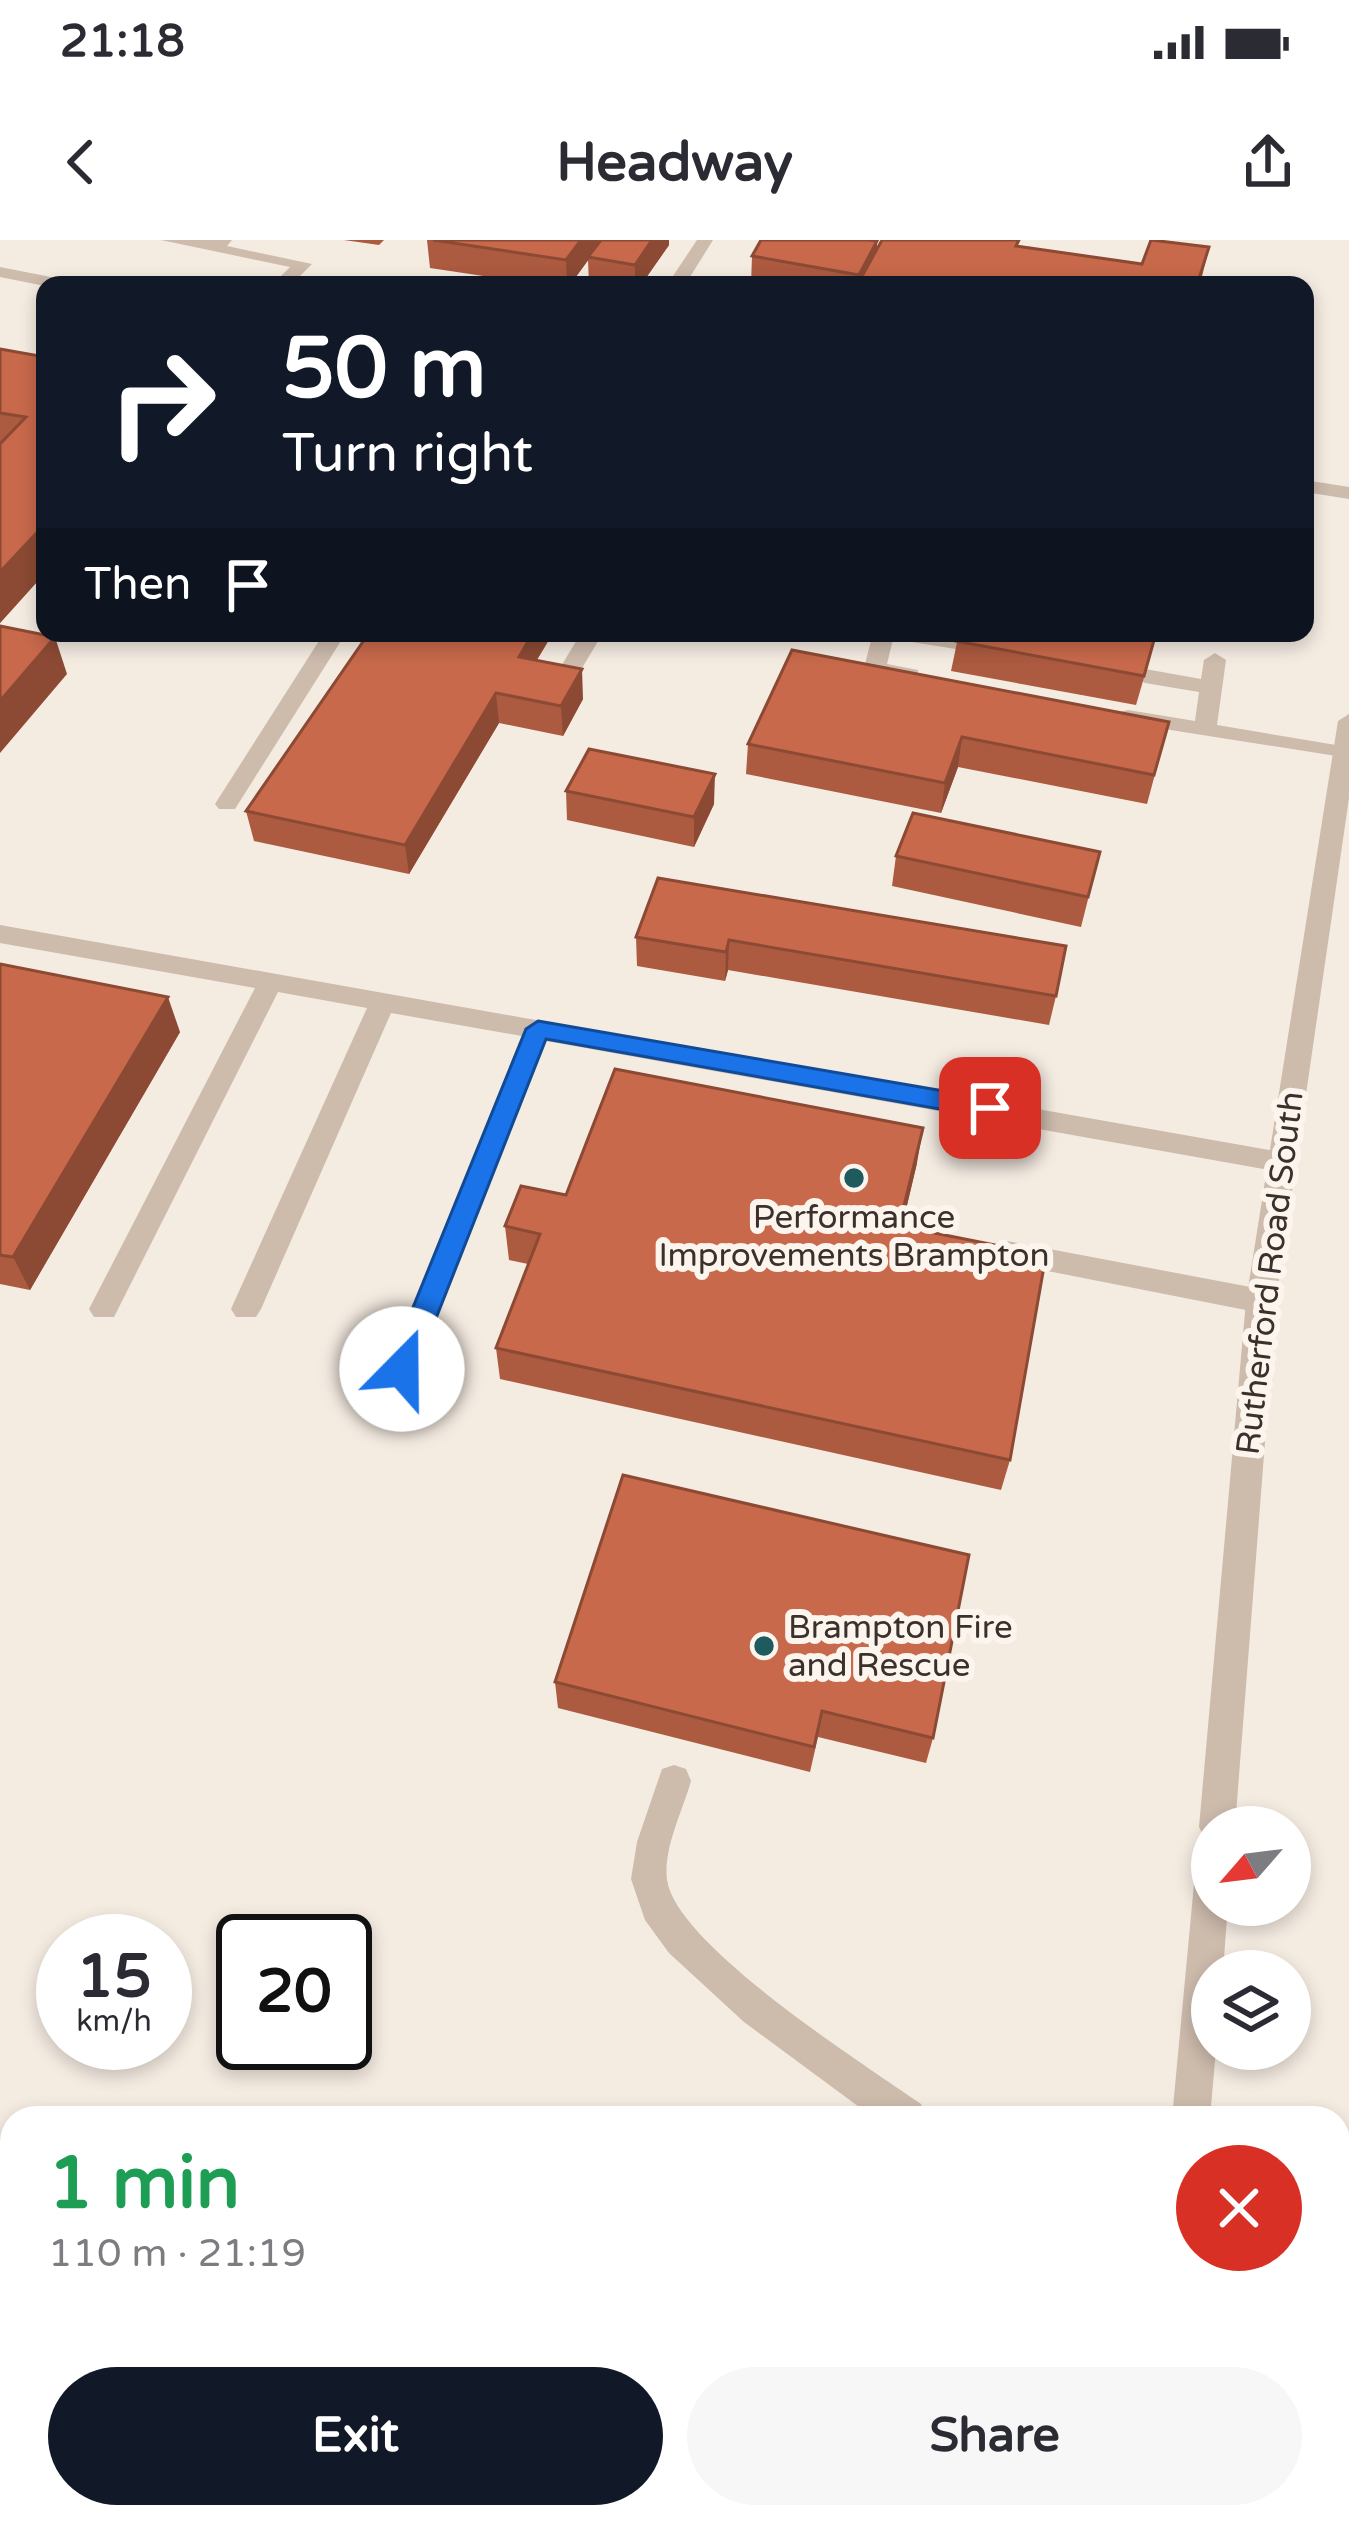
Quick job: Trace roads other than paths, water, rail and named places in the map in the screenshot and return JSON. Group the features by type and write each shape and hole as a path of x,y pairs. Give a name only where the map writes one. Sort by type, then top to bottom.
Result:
{"street":[{"path":"169,240 218,244 303,264 290,276"},
{"path":"682,276 705,240"},
{"path":"0,272 36,279"},
{"path":"1314,487 1349,493"},
{"path":"227,804 329,642"},
{"path":"565,678 587,642"},
{"path":"882,642 875,668 942,681"},
{"path":"950,642 962,644"},
{"path":"1205,730 1215,660"},
{"path":"1145,676 1210,687"},
{"path":"1099,711 1205,730 1346,738"},
{"name":"Rutherford Road South","path":"1219,1806 1261,1301 1349,721"},
{"path":"0,934 1280,1162"},
{"path":"104,1309 272,980"},
{"path":"246,1310 383,1000"},
{"path":"402,1369 538,1029"},
{"path":"969,1244 1261,1301"},
{"path":"674,1781 648,1880 664,1917 731,1990 890,2106"},
{"path":"1192,2106 1208,1926"}],"place":[{"name":"Performance Improvements Brampton","path":"854,1178"},
{"name":"Brampton Fire and Rescue","path":"764,1646"}]}
